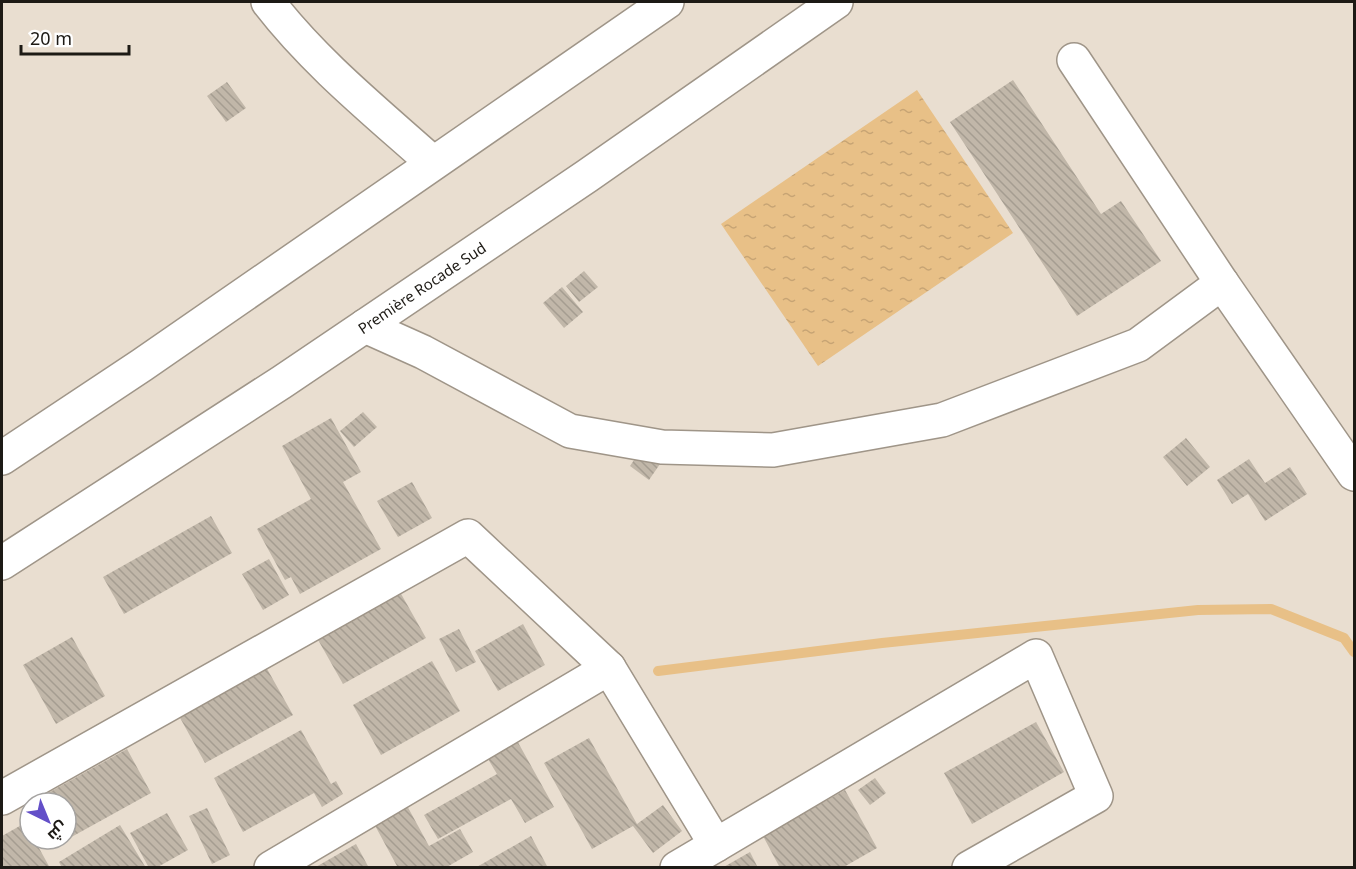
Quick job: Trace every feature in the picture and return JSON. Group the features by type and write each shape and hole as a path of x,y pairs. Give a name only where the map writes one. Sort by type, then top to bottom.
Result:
{"main road":[{"path":"267,2 321,62 433,163"},
{"path":"2,458 667,2"},
{"name":"Première Rocade Sud","path":"2,563 365,326 597,169 836,2"},
{"path":"1074,60 1222,283 1354,474"},
{"path":"365,326 423,352 570,431 662,447 773,450 942,420 1138,345 1222,283"},
{"path":"2,798 468,536 609,668 716,845"},
{"path":"677,867 1036,656 1096,796 969,867"},
{"path":"271,867 609,668"}],"water":[{"path":"917,90 1013,233 818,366 721,224"}],"building":[{"path":"1013,80 1101,214 1121,201 1161,261 1077,316 950,122"},
{"path":"227,82 246,108 226,122 207,96"},
{"path":"584,271 598,287 579,302 566,286"},
{"path":"562,287 583,312 564,328 543,303"},
{"path":"363,412 377,427 354,447 340,431"},
{"path":"331,418 361,472 343,482 381,549 300,594 291,577 285,580 257,529 311,499 282,446"},
{"path":"1186,438 1210,467 1187,486 1163,457"},
{"path":"640,451 660,464 649,480 630,466"},
{"path":"1249,459 1265,483 1290,467 1307,494 1265,521 1248,494 1232,504 1217,480"},
{"path":"412,482 432,518 398,537 377,501"},
{"path":"211,516 232,553 124,614 103,577"},
{"path":"269,559 289,595 263,610 242,574"},
{"path":"400,592 426,638 343,684 317,638"},
{"path":"523,624 545,665 498,691 475,651"},
{"path":"459,629 476,662 456,672 439,639"},
{"path":"72,637 105,696 56,724 23,665"},
{"path":"432,661 460,711 381,755 353,705"},
{"path":"266,667 293,715 205,763 179,716"},
{"path":"1036,722 1064,772 972,824 944,773"},
{"path":"301,730 331,784 336,781 343,794 322,807 314,793 243,832 214,778"},
{"path":"515,737 554,807 525,823 511,799 438,839 424,815 497,774 485,754"},
{"path":"589,738 637,824 663,805 682,831 653,853 633,826 592,849 544,763"},
{"path":"127,749 151,793 78,833 78,791 52,791"},
{"path":"875,778 886,793 870,805 858,790"},
{"path":"845,790 877,848 842,868 780,868 763,836"},
{"path":"405,802 429,846 460,829 473,852 445,868 398,868 372,820"},
{"path":"207,808 230,855 212,864 189,816"},
{"path":"167,813 188,850 156,868 149,868 130,833"},
{"path":"120,825 146,868 62,868 59,862"},
{"path":"18,827 18,851 41,851 50,868 2,868 2,836"},
{"path":"531,836 548,868 475,868"},
{"path":"356,844 369,868 314,868"},
{"path":"750,852 758,868 722,868"}],"waterway":[{"path":"658,671 882,643 1198,610 1271,609 1344,638 1354,652"}]}
